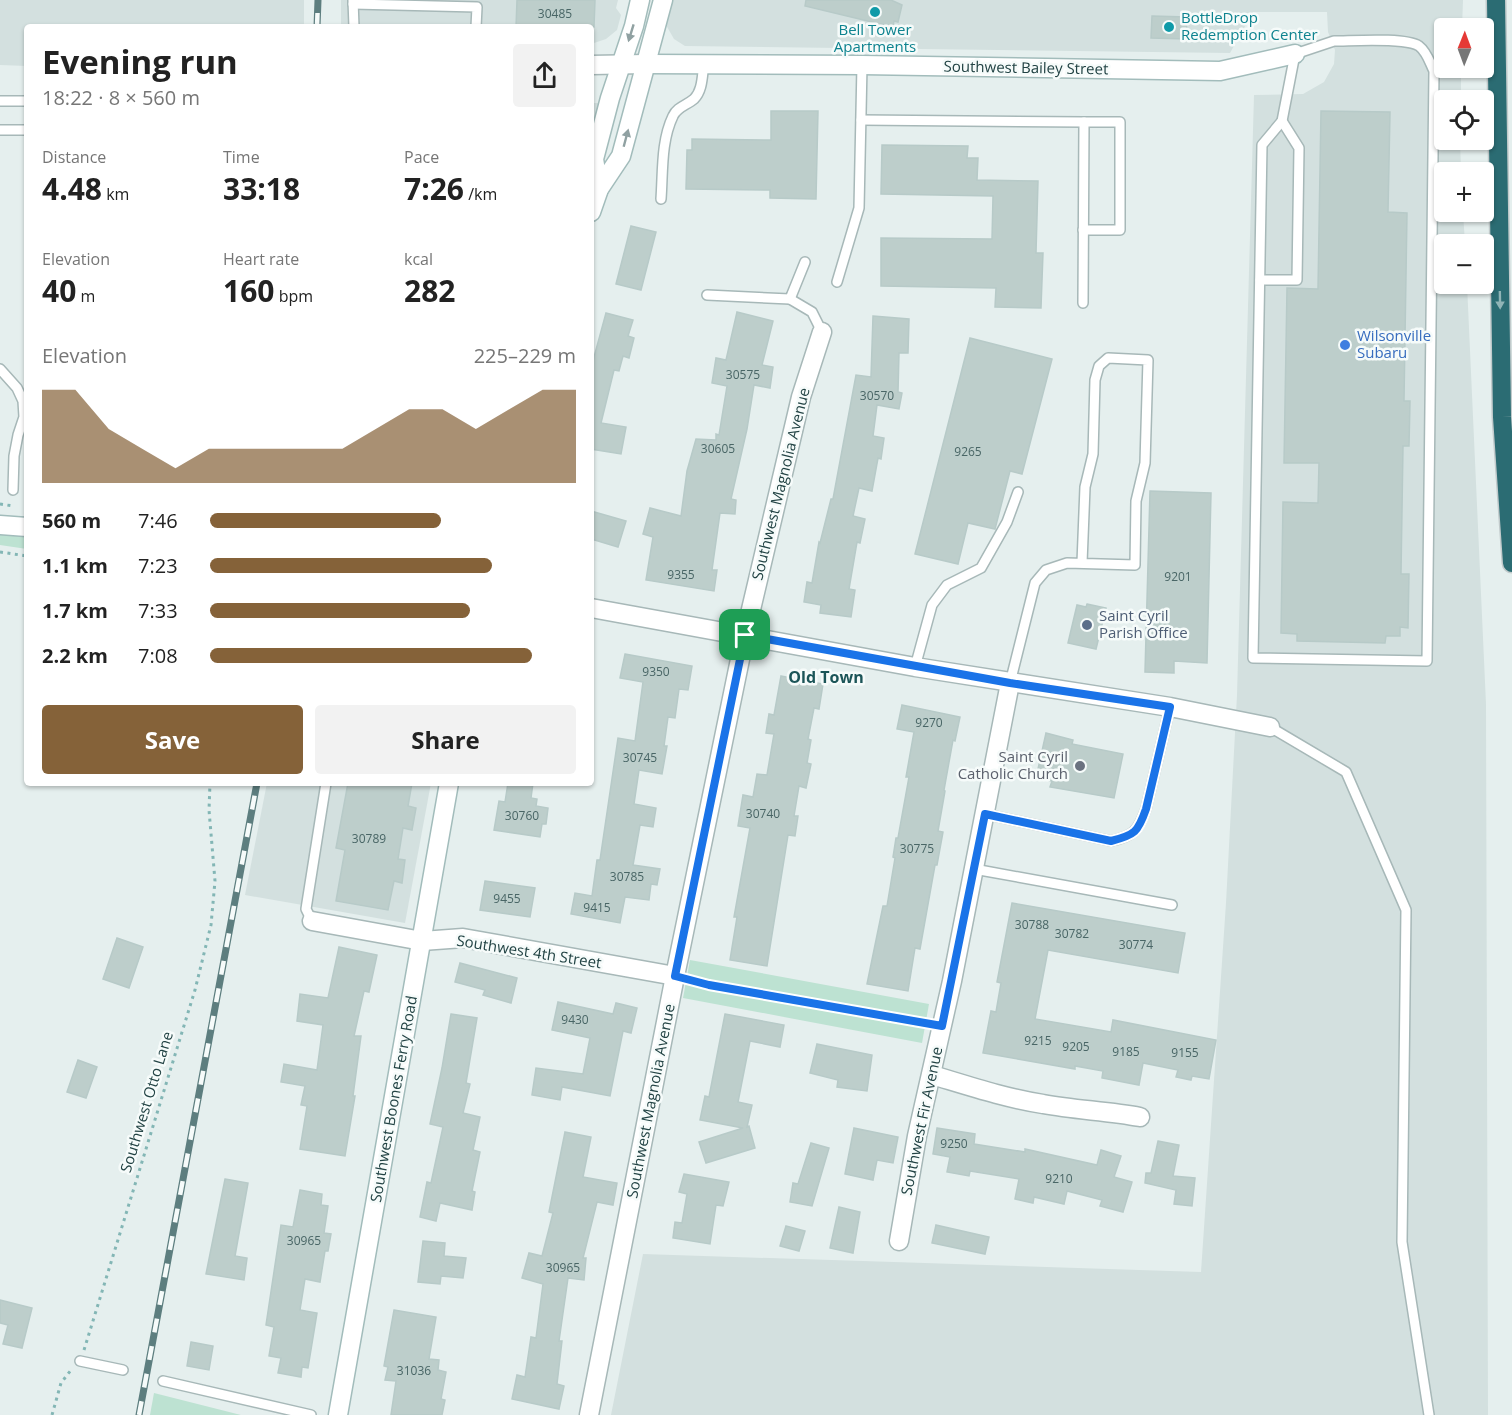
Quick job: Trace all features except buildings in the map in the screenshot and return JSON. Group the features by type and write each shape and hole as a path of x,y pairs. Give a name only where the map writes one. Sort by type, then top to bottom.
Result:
{"highway":[{"path":"1496,0 1502,417 1512,563"}],"street":[{"path":"599,189 594,159 640,0"},
{"path":"594,203 599,189 621,156 663,0"},
{"name":"Southwest Bailey Street","path":"594,65 862,65 1220,71 1295,54"},
{"name":"Southwest Magnolia Avenue","path":"589,1415 745,635 801,397 822,332"},
{"path":"0,525 24,527"},
{"path":"594,609 915,667 1170,707 1270,727"},
{"name":"Southwest Fir Avenue","path":"899,1241 917,1136 932,1075 1010,683"},
{"name":"Southwest Boones Ferry Road","path":"338,1415 448,786"},
{"name":"Southwest 4th Street","path":"312,921 422,941 463,939 675,976"},
{"path":"932,1075 1000,1096 1046,1105 1109,1111 1140,1117"}],"lane":[{"path":"354,24 353,2 477,3 476,24"},
{"path":"1334,41 1399,41 1419,46 1428,56 1434,71 1427,661 1253,658 1262,145 1282,121 1295,54 1334,41"},
{"path":"661,199 664,147 669,127 674,113 693,100 700,90 704,64"},
{"path":"837,282 859,208 862,65"},
{"path":"0,101 24,101"},
{"path":"861,120 1120,122 1120,230 1083,230"},
{"path":"1260,280 1297,280 1299,148 1282,121"},
{"path":"1083,303 1084,122"},
{"path":"0,130 24,130"},
{"path":"790,299 805,262"},
{"path":"707,295 790,299 812,312 822,332"},
{"path":"1010,683 1035,583 1046,570 1066,562 1082,563 1135,565 1136,501 1145,463 1148,360 1108,358 1099,366 1095,380 1093,454 1085,487 1082,563"},
{"path":"0,369 17,388 23,401 24,417 14,456 13,490"},
{"path":"915,667 932,605 947,585 981,568 1007,522 1018,492"},
{"path":"985,814 1111,841 1130,836 1140,825 1146,809 1170,707"},
{"path":"1270,727 1346,772 1406,910 1402,1242 1429,1415"},
{"path":"312,921 306,909 326,786"},
{"path":"974,869 1172,905"},
{"path":"80,1361 123,1370"},
{"path":"163,1381 311,1415"}],"path":[{"path":"0,504 10,506"},
{"path":"0,552 24,556"},
{"name":"Southwest Otto Lane","path":"52,1415 61,1383 80,1361 191,1000 211,926 215,881 209,810 210,786"},
{"path":"675,976 709,985 942,1026"}],"shaded area":[{"path":"0,0 304,0 304,24 24,24 24,66 0,65"},
{"path":"341,0 618,0 616,8 621,15 617,30 606,39 594,43 594,24 341,24"},
{"path":"670,0 1463,0 1462,18 1434,18 1434,78 1461,78 1461,90 1434,90 1434,150 1460,150 1461,162 1434,162 1434,222 1464,222 1464,234 1434,234 1434,294 1467,294 1486,704 1488,1415 611,1415 643,1254 1201,1272 1226,903 1237,695 1254,95 1303,94 1324,82 1334,64 1335,50 1328,32 1327,12 1253,12 1230,53 685,46 674,39 666,25"},
{"path":"594,103 602,103 594,133"},
{"path":"266,786 430,786 405,923 245,895"}],"green space":[{"path":"0,534 24,537 24,549 0,545"},
{"path":"690,960 929,1004 922,1043 683,998"},
{"path":"154,1393 241,1415 150,1415"}],"railway":[{"path":"317,24 318,0"},
{"path":"139,1415 256,786"}],"place":[{"name":"Bell Tower Apartments","path":"875,12"},
{"name":"BottleDrop Redemption Center","path":"1169,27"},
{"name":"Wilsonville Subaru","path":"1345,345"},
{"name":"Saint Cyril Parish Office","path":"1087,625"},
{"name":"Saint Cyril Catholic Church","path":"1080,766"}],"district":[{"name":"Old Town","path":"826,677"}],"route":[{"path":"745,635 915,667 1170,707 1146,809 1140,825 1130,836 1111,841 985,814 942,1026 709,985 675,976 745,635"}]}
